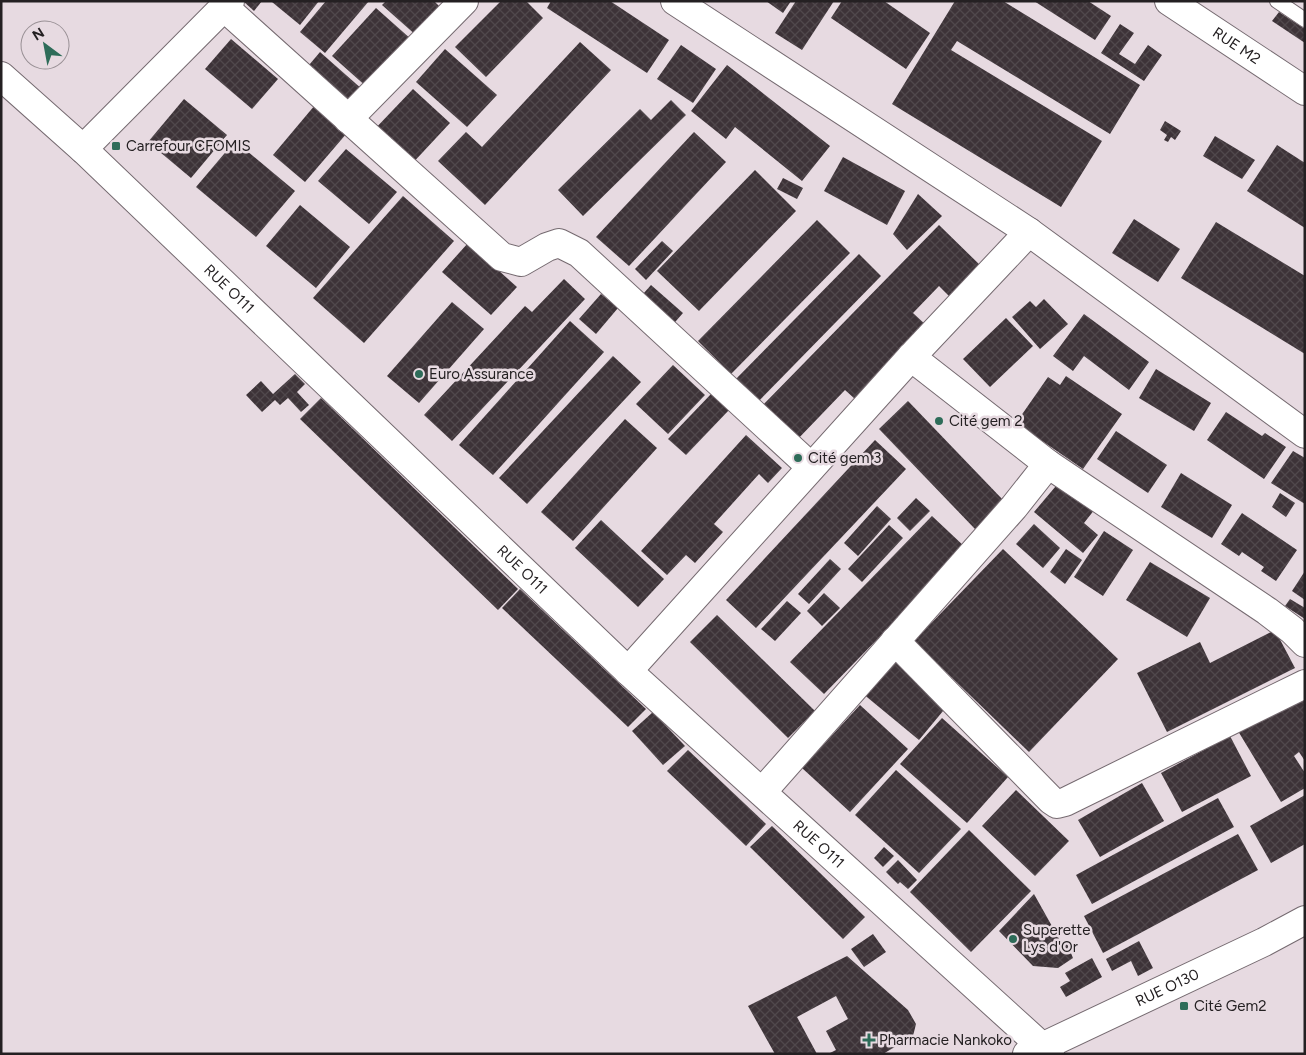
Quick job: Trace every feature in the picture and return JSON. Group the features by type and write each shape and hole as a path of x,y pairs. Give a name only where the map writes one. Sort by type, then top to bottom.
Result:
{"street":[{"path":"348,119 464,1"},
{"path":"675,1 1030,232 1305,434"},
{"name":"RUE M2","path":"1169,1 1305,91"},
{"path":"83,149 220,8 348,119 502,257 521,262 547,247 559,243 579,252 811,467"},
{"name":"RUE O111","path":"1,76 83,149 628,671 762,792 1040,1051"},
{"path":"628,671 911,357 1030,232"},
{"path":"911,357 1048,464 1267,611 1292,630 1305,643"},
{"path":"762,792 1014,507 1048,464"},
{"path":"895,641 1057,804 1065,802 1305,684"},
{"name":"RUE O130","path":"1040,1051 1264,942 1305,920"}],"lane":[{"path":"1277,1 1305,20"}],"building":[{"path":"243,1 262,1 254,11"},
{"path":"273,1 319,1 300,25"},
{"path":"326,1 369,1 325,53 300,32"},
{"path":"386,1 434,1 442,9 418,37 382,5"},
{"path":"501,1 526,1 543,18 486,77 455,47"},
{"path":"551,1 610,1 669,40 647,73 547,8"},
{"path":"766,1 791,1 783,13"},
{"path":"796,1 834,1 802,50 775,33"},
{"path":"842,1 884,1 930,33 906,69 831,18"},
{"path":"955,1 1003,1 1140,85 1110,134 957,41 951,50 1102,141 1061,207 892,104"},
{"path":"1034,1 1088,1 1111,16 1095,40"},
{"path":"376,8 412,40 368,88 332,56"},
{"path":"1279,12 1305,29 1305,43 1272,21"},
{"path":"1120,24 1134,33 1119,54 1135,64 1148,45 1162,55 1144,81 1101,53"},
{"path":"231,39 278,79 252,109 205,69"},
{"path":"580,42 611,70 485,205 438,161 466,132 482,147"},
{"path":"681,45 716,69 693,103 657,79"},
{"path":"445,49 497,95 467,127 416,82"},
{"path":"320,52 363,90 346,108 304,71"},
{"path":"727,65 830,146 802,181 735,127 726,139 691,111"},
{"path":"413,89 450,123 409,167 372,132"},
{"path":"184,99 227,135 191,178 148,142"},
{"path":"671,100 686,115 583,216 558,190 640,109 651,120"},
{"path":"315,105 347,133 305,182 273,155"},
{"path":"1165,121 1181,131 1175,140 1171,137 1168,142 1164,140 1167,135 1160,130"},
{"path":"694,132 726,162 629,266 596,237"},
{"path":"1215,136 1255,160 1242,179 1203,156"},
{"path":"235,141 295,191 256,237 196,187"},
{"path":"1277,145 1305,163 1305,228 1247,191"},
{"path":"346,149 397,192 369,224 318,181"},
{"path":"843,157 905,191 887,225 824,191"},
{"path":"755,170 796,211 699,311 657,271"},
{"path":"783,178 803,188 797,199 777,189"},
{"path":"918,194 942,216 907,250 893,234"},
{"path":"403,196 454,241 364,343 313,298"},
{"path":"300,205 350,247 316,288 266,246"},
{"path":"1134,219 1180,249 1158,282 1112,253"},
{"path":"817,220 850,253 731,374 698,341"},
{"path":"1216,222 1305,276 1305,354 1181,278"},
{"path":"939,225 983,268 953,300 939,286 913,313 927,326 855,399 845,390 795,442 760,408"},
{"path":"662,241 673,251 646,280 635,269"},
{"path":"468,243 517,287 491,315 442,272"},
{"path":"859,254 881,276 756,404 733,382"},
{"path":"564,279 585,299 452,441 424,415 525,306 532,312"},
{"path":"651,285 683,313 669,329 636,302"},
{"path":"601,294 618,308 596,334 579,319"},
{"path":"1044,299 1068,324 1040,349 1012,317 1030,301 1036,307"},
{"path":"452,302 484,329 419,403 387,376"},
{"path":"1084,314 1149,362 1129,390 1084,356 1073,371 1053,356"},
{"path":"1006,318 1033,346 990,387 963,359"},
{"path":"570,321 604,352 493,475 459,445"},
{"path":"613,356 641,382 527,504 499,478"},
{"path":"673,365 705,395 668,434 636,404"},
{"path":"1156,369 1211,403 1194,431 1139,398"},
{"path":"295,374 305,384 297,392 309,405 301,412 288,398 280,405 275,400 262,412 246,395 261,381 273,394"},
{"path":"1066,376 1122,414 1083,469 1016,423 1048,377 1060,385"},
{"path":"712,393 730,409 686,455 668,439"},
{"path":"321,398 518,589 498,610 300,419"},
{"path":"908,401 1004,501 975,529 879,429"},
{"path":"1226,412 1262,436 1265,433 1286,447 1264,479 1207,440"},
{"path":"625,419 657,448 573,541 541,512"},
{"path":"1116,431 1167,465 1148,493 1097,459"},
{"path":"746,435 782,468 768,483 759,474 714,524 723,532 695,563 686,555 667,575 641,551"},
{"path":"875,440 906,469 756,628 726,600"},
{"path":"1293,451 1305,458 1305,504 1271,483"},
{"path":"1181,473 1232,505 1212,538 1161,507"},
{"path":"1061,480 1095,509 1084,523 1098,535 1083,553 1034,512"},
{"path":"1280,493 1295,503 1286,517 1272,507"},
{"path":"916,498 930,511 910,531 897,518"},
{"path":"877,506 891,519 858,556 844,543"},
{"path":"1242,513 1297,550 1276,581 1261,571 1264,567 1242,552 1239,556 1221,544"},
{"path":"932,516 966,548 824,694 790,662"},
{"path":"601,520 664,579 638,607 575,548"},
{"path":"1034,524 1060,548 1043,568 1016,544"},
{"path":"889,525 903,538 862,582 848,569"},
{"path":"1104,531 1133,550 1103,596 1074,577"},
{"path":"1003,549 1118,659 1029,752 914,641"},
{"path":"1066,549 1082,560 1065,584 1050,572"},
{"path":"830,559 841,569 809,604 798,594"},
{"path":"1150,562 1210,598 1187,637 1126,600"},
{"path":"1305,571 1305,600 1292,591"},
{"path":"520,589 646,709 628,727 502,608"},
{"path":"824,593 840,608 822,626 807,611"},
{"path":"1290,599 1305,608 1305,619 1285,606"},
{"path":"787,601 801,613 775,641 761,629"},
{"path":"717,615 815,711 788,738 690,642"},
{"path":"1275,630 1295,668 1167,732 1137,673 1200,642 1210,663"},
{"path":"891,658 948,705 919,740 862,693"},
{"path":"1305,691 1305,761 1299,752 1294,756 1305,773 1305,788 1281,802 1238,731"},
{"path":"860,705 908,749 850,812 802,768"},
{"path":"653,712 685,746 663,765 632,731"},
{"path":"942,718 1008,777 967,823 900,764"},
{"path":"1230,736 1251,776 1182,812 1161,773"},
{"path":"688,750 766,824 746,846 667,771"},
{"path":"896,770 961,829 919,873 855,815"},
{"path":"1142,783 1164,821 1100,857 1078,820"},
{"path":"1016,790 1069,841 1035,876 982,826"},
{"path":"1305,795 1305,844 1271,863 1250,826"},
{"path":"1218,798 1234,827 1092,904 1076,875"},
{"path":"772,826 865,917 843,939 750,847"},
{"path":"969,830 1031,891 971,952 910,892"},
{"path":"1238,834 1258,870 1103,953 1084,916"},
{"path":"884,847 894,856 883,867 874,858"},
{"path":"898,860 917,880 908,889 900,882 898,884 886,872"},
{"path":"1034,894 1062,944 1066,941 1073,958 1058,968 1033,966 999,931"},
{"path":"873,934 886,952 864,967 851,949"},
{"path":"1139,941 1153,968 1138,976 1131,961 1112,971 1106,959"},
{"path":"847,956 908,1010 916,1024 913,1036 883,1054 828,1054 836,1050 826,1031 848,1019 836,996 797,1017 817,1054 775,1054 748,1006"},
{"path":"1092,958 1102,977 1066,997 1060,987 1070,981 1065,973"}],"place":[{"name":"Carrefour CFOMIS","path":"116,146"},
{"name":"Euro Assurance","path":"419,374"},
{"name":"Cité gem 2","path":"939,421"},
{"name":"Cité gem 3","path":"798,458"},
{"name":"Superette Lys d'Or","path":"1013,939"},
{"name":"Cité Gem2","path":"1184,1006"},
{"name":"Pharmacie Nankoko","path":"869,1040"}]}
